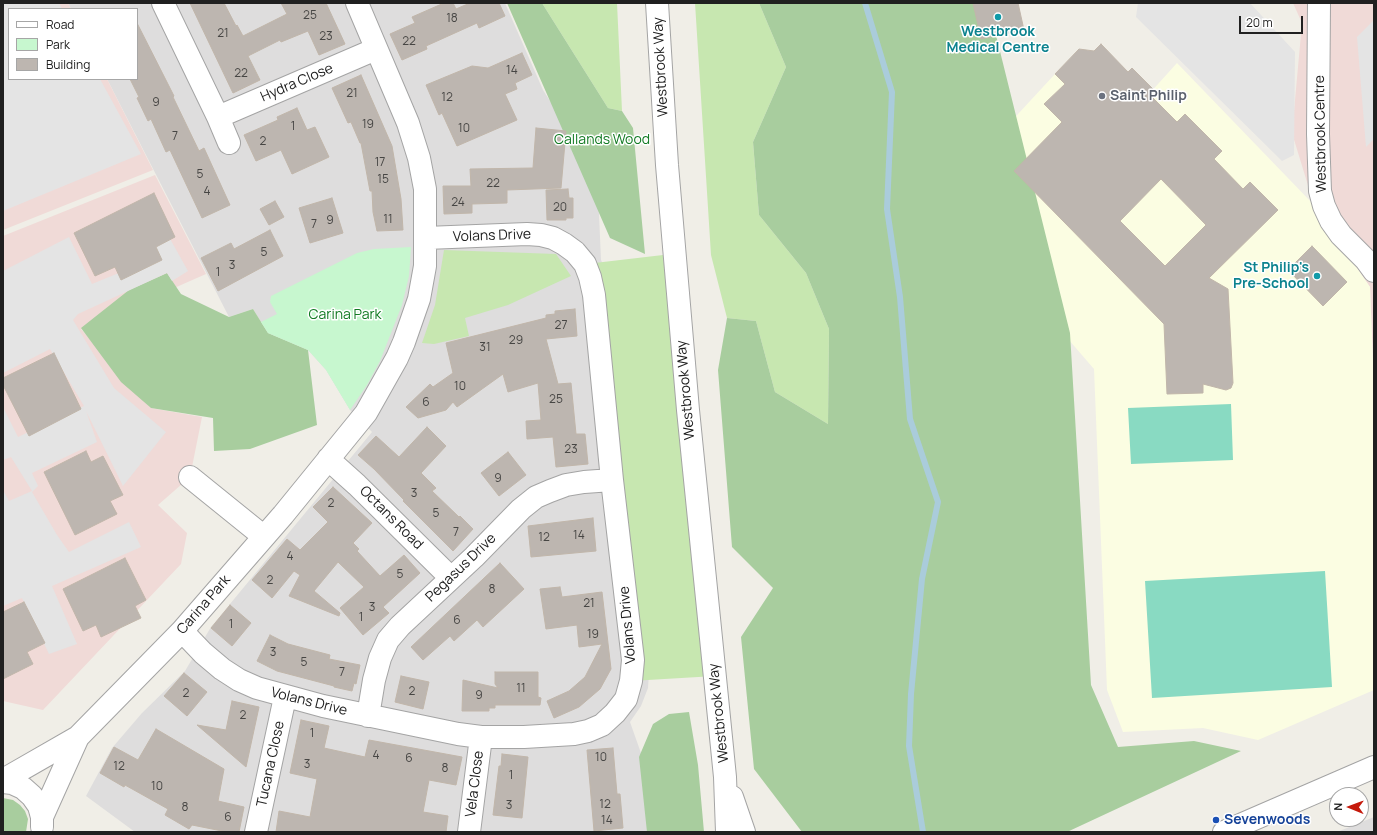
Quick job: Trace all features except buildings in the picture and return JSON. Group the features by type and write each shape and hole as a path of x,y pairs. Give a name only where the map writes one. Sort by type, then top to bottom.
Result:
{"street":[{"path":"163,3 229,143"},
{"name":"Carina Park","path":"3,781 78,737 182,631 263,536 283,515 366,413 397,358 419,299 425,266 426,238 424,189 419,158 408,122 357,3"},
{"name":"Westbrook Way","path":"657,3 666,165 686,386 725,777 726,832"},
{"name":"Westbrook Centre","path":"1320,3 1318,140 1320,191 1324,206 1331,222 1341,236 1366,260 1374,271"},
{"name":"Hydra Close","path":"218,117 376,49"},
{"name":"Volans Drive","path":"182,631 222,669 238,680 257,688 323,706 458,734 481,737 552,736 588,731 602,725 615,713 626,699 631,681 633,660 612,480 594,296 590,277 585,264 575,252 564,244 553,238 541,235 527,234 426,238"},
{"name":"Octans Road","path":"328,460 357,485 451,578"},
{"path":"190,477 263,536"},
{"name":"Pegasus Drive","path":"368,716 374,680 380,658 388,640 400,626 474,557 521,509 536,497 566,485 612,480"},
{"name":"Tucana Close","path":"256,832 285,696"},
{"name":"Carina Park","path":"43,827 78,737"},
{"name":"Vela Close","path":"469,832 481,737"},
{"path":"1224,832 1374,767"},
{"name":"Westbrook Way","path":"725,777 744,832"},
{"path":"3,781 23,788 32,796 38,806 43,827"}],"shaded area":[{"path":"3,3 68,3 70,8 8,8 8,80 108,80 153,170 3,230"},
{"path":"3,3 59,3 62,8 8,8 8,80 101,80 141,154 3,211"},
{"path":"68,3 505,3 543,90 580,148 598,191 601,260 607,273 649,673 648,688 641,706 630,722 642,756 649,832 135,832 86,796 112,748 142,713 185,671 211,627 372,432 350,410 326,370 308,350 268,333 253,309 229,317 108,80 138,80 138,8 70,8"},
{"path":"1138,3 1250,3 1295,52 1294,155 1282,161 1136,17"},
{"path":"1293,3 1374,3 1374,387 1370,287 1314,205 1292,133 1302,23"},
{"path":"1374,20 1374,139 1366,147 1357,37"},
{"path":"1177,63 1314,205 1370,287 1374,387 1374,690 1258,740 1203,728 1123,732 1107,690 1094,369 1031,296 994,140 1055,74 1065,84 1044,104 1084,144 1154,99 1149,94"},
{"path":"155,175 206,274 81,329 151,408 202,417 190,477 158,505 187,533 181,564 43,710 3,701 3,236"},
{"path":"69,237 92,284 153,259 150,246 169,237 188,271 172,281 167,273 78,314 73,320 114,388 166,432 123,486 86,411 97,442 32,473 38,486 32,492 57,535 69,552 129,522 141,547 52,586 77,644 49,654 22,598 3,606 3,490 9,501 32,491 11,457 3,460 3,407 18,437 84,406 50,349 3,373 3,271"},
{"path":"1374,817 1374,832 1337,832 1349,827 1369,827 1369,819"}],"green space":[{"name":"Callands Wood","path":"507,3 542,3 608,108 622,111 633,128 645,254 610,238"},
{"path":"542,3 617,3 622,111 608,108"},
{"path":"695,3 759,3 786,67 753,142 759,215 806,273 829,329 828,424 775,392 756,321 727,318 711,255"},
{"path":"759,3 988,3 1070,333 1091,685 1118,747 1194,741 1241,751 1067,832 802,832 754,769 741,637 773,588 732,547 718,370 727,318 756,321 775,392 828,424 829,329 806,273 759,215 753,142 786,67"},
{"name":"Carina Park","path":"411,247 409,276 402,305 380,361 367,385 350,410 326,370 308,350 268,333 261,322 277,314 270,302 271,296 357,253 374,249"},
{"path":"444,250 556,254 571,276 508,305 465,318 469,336 434,344 422,343 435,305"},
{"path":"663,255 715,676 631,681 586,264"},
{"path":"167,273 181,294 229,317 253,309 268,333 308,350 317,425 250,449 214,451 213,418 151,408 121,382 81,328 129,290"},
{"path":"1231,404 1233,460 1131,464 1128,408"},
{"path":"1325,571 1332,687 1152,698 1145,581"},
{"path":"689,712 698,765 704,832 647,832 639,757 653,724 669,714"},
{"path":"3,798 13,800 25,811 28,819 26,832 3,832"}],"waterway":[{"path":"865,3 892,92 887,209 900,297 910,419 938,502 922,579 911,694 909,746 923,832"}],"place":[{"name":"Westbrook Medical Centre","path":"998,17"},
{"name":"Saint Philip","path":"1102,96"},
{"name":"St Philip's Pre-School","path":"1317,276"},
{"name":"Sevenwoods","path":"1216,820"}]}
